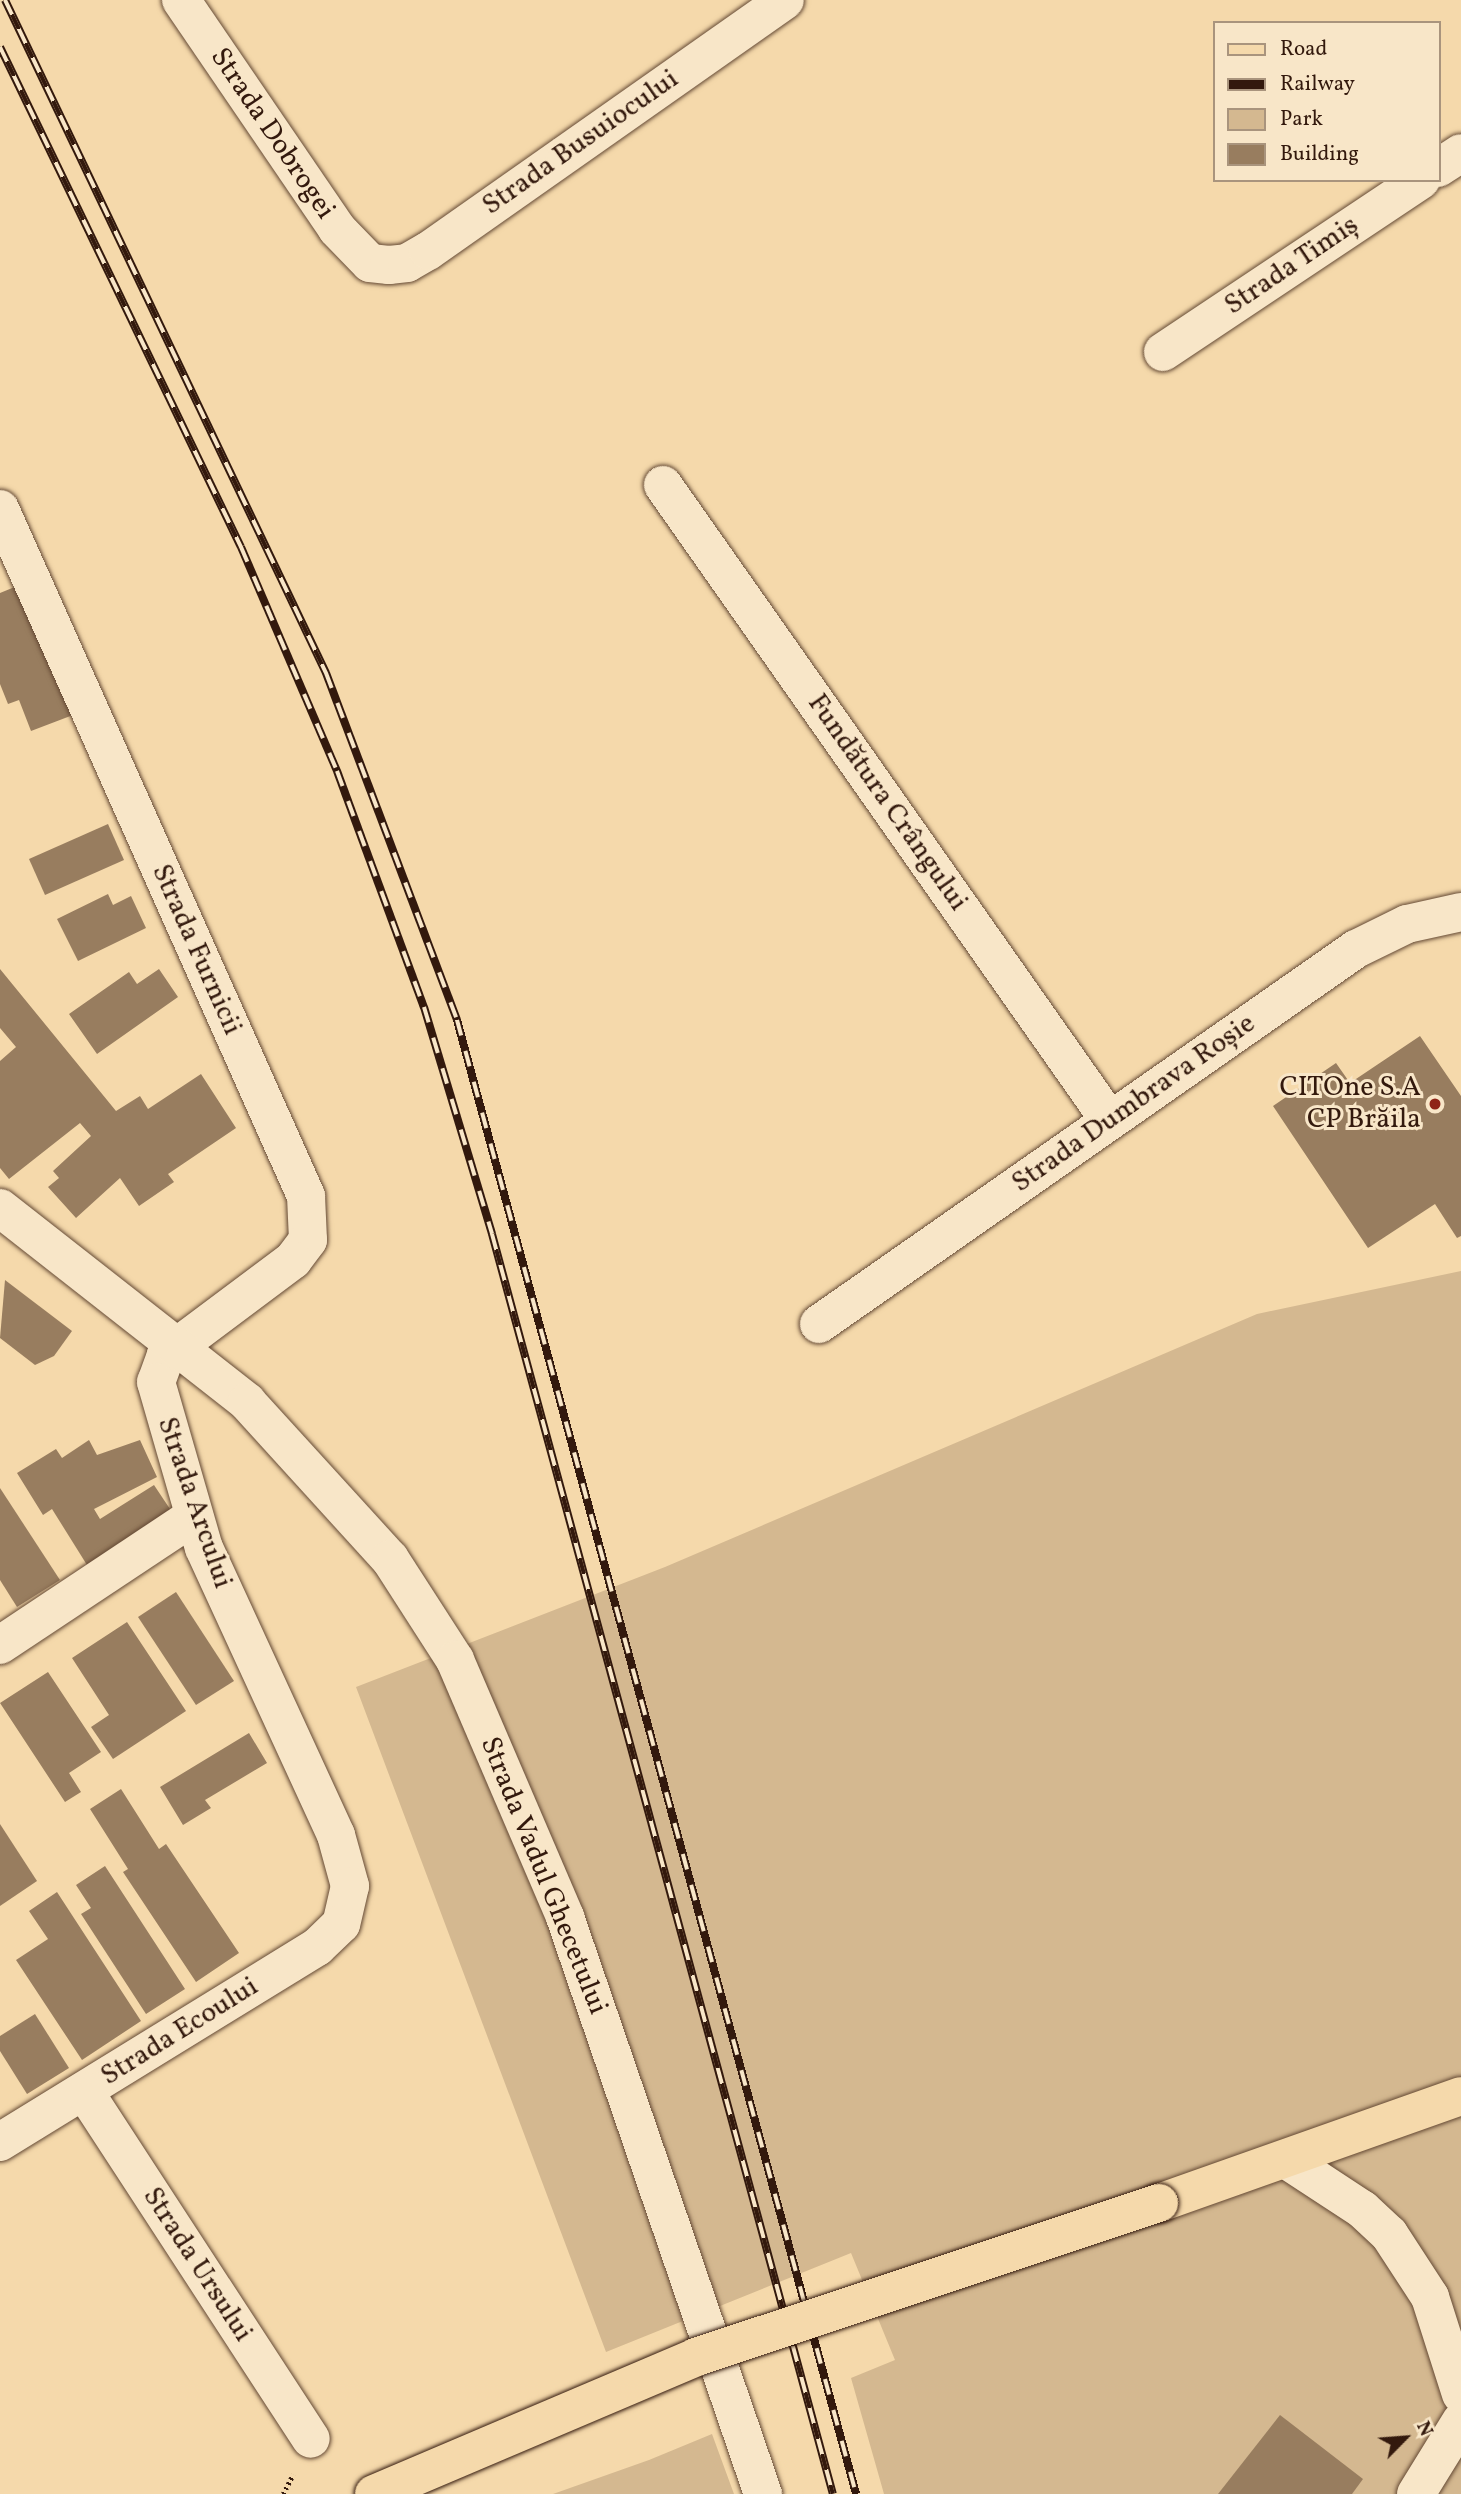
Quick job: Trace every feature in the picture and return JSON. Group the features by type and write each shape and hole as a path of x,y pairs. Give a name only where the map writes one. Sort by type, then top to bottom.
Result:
{"main road":[{"path":"374,2494 696,2357 1287,2161 1461,2096"}],"street":[{"name":"Strada Dobrogei","path":"181,0 337,229 370,262"},
{"name":"Strada Busuiocului","path":"370,262 407,263 428,251 785,0"},
{"path":"1440,167 1461,153"},
{"name":"Strada Timiș","path":"1163,352 1418,182"},
{"name":"Fundătura Crângului","path":"663,485 1110,1121"},
{"name":"Strada Furnicii","path":"4,528 306,1196 311,1218 308,1240 293,1260 177,1346"},
{"name":"Strada Dumbrava Roșie","path":"819,1324 1356,949 1407,924 1461,912"},
{"path":"0,1208 177,1346"},
{"name":"Strada Arcului","path":"177,1346 158,1368 156,1382 193,1517 337,1835 347,1866 348,1909"},
{"name":"Strada Vadul Ghecetului","path":"177,1346 247,1402 324,1481 390,1559 455,1660 565,1917 763,2494"},
{"path":"0,1645 193,1517"},
{"name":"Strada Ecoului","path":"0,2142 317,1947 348,1909"},
{"name":"Strada Ursului","path":"83,2091 310,2439"},
{"path":"1287,2161 1362,2209 1389,2234 1430,2297 1461,2394"},
{"path":"1416,2494 1461,2421"}],"green space":[{"path":"1461,1271 1461,2494 884,2494 851,2378 895,2360 851,2253 606,2352 356,1687 665,1567 1257,1314"},
{"path":"712,2434 734,2494 553,2494 649,2460"}],"building":[{"path":"22,584 73,715 31,731 19,700 8,704 0,684 0,593"},
{"path":"108,824 124,860 45,895 29,859"},
{"path":"108,894 113,905 131,896 146,928 78,961 57,919"},
{"path":"0,969 116,1111 140,1096 148,1109 201,1074 236,1128 168,1174 174,1182 139,1206 120,1178 76,1218 48,1187 59,1178 53,1171 91,1136 80,1123 9,1179 0,1168 0,1061 16,1047 0,1028"},
{"path":"159,969 178,997 97,1054 69,1014 129,972 137,984"},
{"path":"1420,1036 1461,1096 1461,1236 1457,1238 1435,1204 1368,1248 1273,1106 1336,1063 1350,1083"},
{"path":"5,1280 72,1331 54,1356 35,1365 0,1338"},
{"path":"89,1440 97,1455 140,1440 157,1477 94,1509 100,1519 154,1485 172,1512 87,1565 52,1509 43,1515 17,1473 56,1449 62,1458"},
{"path":"0,1488 60,1580 17,1607 0,1580"},
{"path":"176,1592 234,1681 196,1705 138,1617"},
{"path":"127,1622 186,1711 113,1759 91,1727 109,1715 72,1658"},
{"path":"48,1672 101,1752 69,1773 81,1792 65,1802 0,1703"},
{"path":"249,1733 267,1763 205,1800 211,1808 183,1825 160,1787"},
{"path":"121,1789 159,1849 166,1844 239,1953 196,1982 123,1872 128,1869 90,1809"},
{"path":"0,1824 37,1881 0,1906"},
{"path":"105,1866 185,1989 146,2014 81,1914 91,1908 76,1885"},
{"path":"57,1892 141,2021 82,2060 16,1960 48,1939 29,1911"},
{"path":"35,2014 69,2068 27,2094 0,2051 0,2036"},
{"path":"1280,2415 1363,2479 1352,2494 1218,2494"}],"railway":[{"path":"5,0 326,673 457,1020 856,2494"},
{"path":"0,47 241,547 337,771 424,1007 492,1234 833,2494"}],"place":[{"name":"CITOne S.A CP Brăila","path":"1435,1104"}]}
